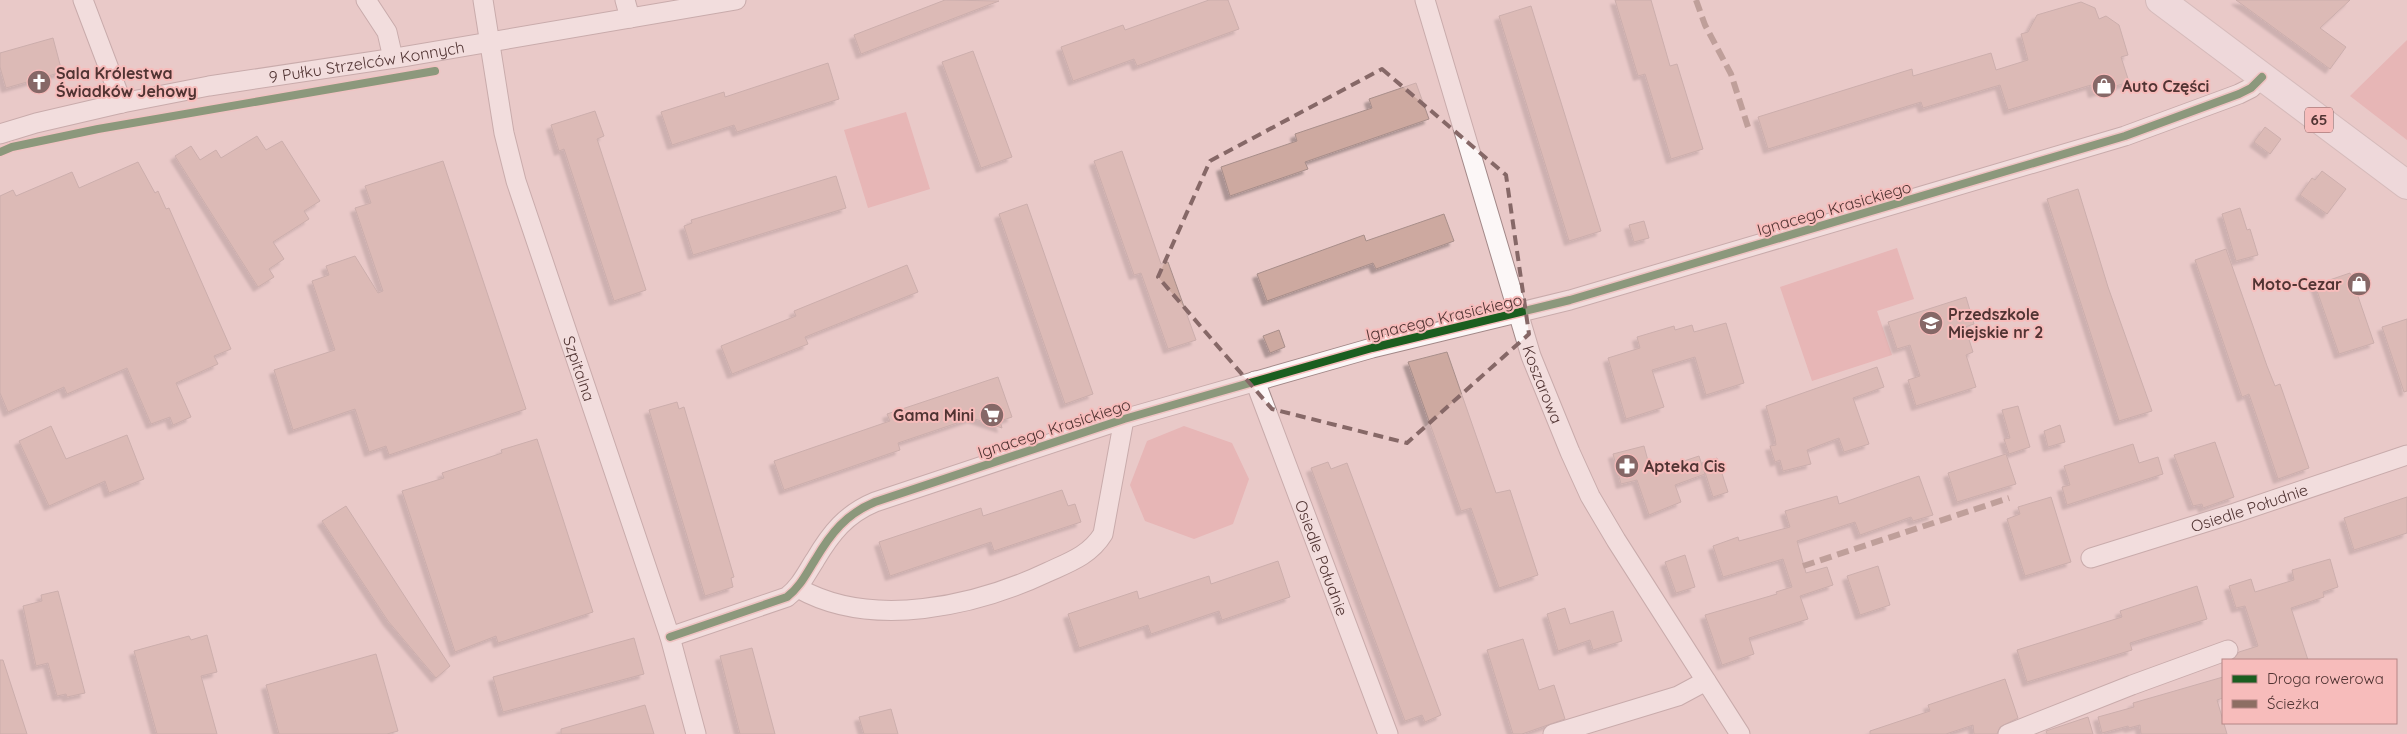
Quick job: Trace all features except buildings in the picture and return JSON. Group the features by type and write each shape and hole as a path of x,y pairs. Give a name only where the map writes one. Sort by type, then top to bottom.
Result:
{"main road":[{"name":"65","path":"2172,3 2262,77 2407,185"}],"street":[{"path":"83,0 122,103"},
{"path":"366,0 387,32 393,58"},
{"name":"Szpitalna","path":"482,0 504,134 516,181 670,637 696,734"},
{"name":"9 Pułku Strzelców Konnych","path":"0,134 36,123 122,103 209,86 393,58 489,41 627,9 736,0"},
{"name":"Koszarowa","path":"1425,0 1531,356 1550,404 1590,496 1740,734"},
{"name":"Ignacego Krasickiego","path":"670,637 787,596 798,588 825,543 841,523 860,508 1124,419 1372,348 1519,314 2125,136 2239,94 2251,88 2262,77"},
{"name":"Osiedle Południe","path":"1255,381 1388,734"},
{"path":"798,588 824,601 846,606 876,609 919,608 989,597 1028,582 1080,558 1096,546 1103,534 1124,419"},
{"name":"Osiedle Południe","path":"2091,558 2235,513 2407,455"},
{"path":"2008,734 2132,685 2228,650"},
{"path":"1553,734 1678,696 1706,681"}],"highlighted area":[{"path":"1382,69 1506,175 1529,334 1407,443 1272,409 1158,277 1210,161"}],"shaded area":[{"path":"2407,40 2407,140 2350,96"},
{"path":"906,112 930,189 868,208 844,130"},
{"path":"1897,248 1914,299 1877,311 1892,355 1812,381 1780,287"},
{"path":"1184,426 1232,443 1249,479 1233,524 1194,539 1145,521 1130,485 1147,441"}],"marked path":[{"path":"1696,0 1705,25 1731,74 1748,127"},
{"path":"1803,566 2009,498"}],"cycle path":[{"path":"0,152 12,147 98,129 435,71"},
{"path":"670,637 787,597 799,585 827,541 840,525 856,512 875,502 1124,419 1372,348 1570,300 2125,136 2239,94 2251,88 2262,77"}],"place":[{"name":"Sala Królestwa Świadków Jehowy","path":"39,82"},
{"name":"Auto Części","path":"2104,86"},
{"name":"Moto-Cezar","path":"2359,284"},
{"name":"Przedszkole Miejskie nr 2","path":"1931,323"},
{"name":"Gama Mini","path":"992,415"},
{"name":"Apteka Cis","path":"1627,466"}]}
